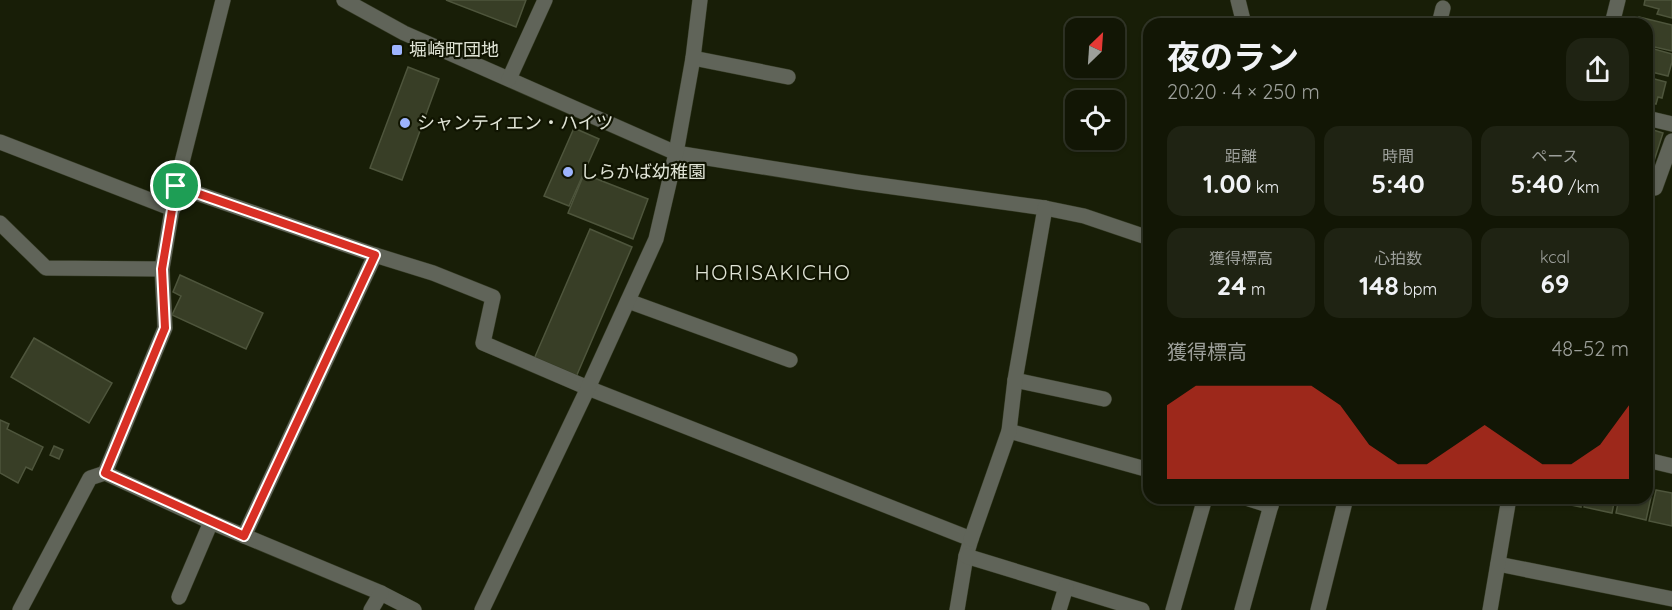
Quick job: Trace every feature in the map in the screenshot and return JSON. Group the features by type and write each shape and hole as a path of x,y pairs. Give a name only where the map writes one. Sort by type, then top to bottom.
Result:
{"street":[{"path":"105,473 165,328 162,269 176,186 223,0"},
{"path":"344,0 361,5 404,33 676,153 1045,208 1084,216 1143,236"},
{"path":"509,79 545,0"},
{"path":"482,610 656,239 676,153 693,58 700,0"},
{"path":"1238,0 1242,18"},
{"path":"1614,18 1618,0"},
{"path":"1440,18 1443,8"},
{"path":"693,58 788,77"},
{"path":"1653,119 1672,124"},
{"path":"1653,188 1655,188 1672,141"},
{"path":"0,142 173,209"},
{"path":"176,186 455,281 494,297 483,343 588,388 971,539"},
{"path":"957,610 966,556 1009,431 1015,380 1045,208"},
{"path":"0,223 46,268 162,269"},
{"path":"244,536 375,255"},
{"path":"628,301 790,360"},
{"path":"1015,380 1104,399"},
{"path":"1009,431 1143,468"},
{"path":"1653,461 1672,466"},
{"path":"20,610 90,478 105,473 211,522 381,593 414,610"},
{"path":"1173,610 1203,504"},
{"path":"1242,610 1271,504"},
{"path":"1318,610 1344,504"},
{"path":"1490,610 1508,504"},
{"path":"179,597 211,522"},
{"path":"966,556 1142,610"},
{"path":"1498,564 1672,599"},
{"path":"1059,610 1066,587"},
{"path":"371,610 381,593"}],"building":[{"path":"446,0 526,0 516,27"},
{"path":"1645,0 1672,0 1672,18 1657,14 1659,9 1644,5"},
{"path":"1653,20 1672,25 1672,51 1653,47"},
{"path":"1653,49 1672,54 1668,76 1653,72"},
{"name":"シャンティエン・ハイツ","path":"408,67 439,79 402,180 370,168"},
{"path":"1653,79 1666,82 1662,98 1658,97 1656,104 1653,103"},
{"path":"574,128 599,139 569,206 544,196"},
{"path":"1653,130 1663,133 1653,161"},
{"path":"584,174 648,199 633,239 568,213"},
{"path":"590,229 632,247 576,377 534,359"},
{"path":"180,275 263,313 246,349 172,315 181,296 173,292"},
{"path":"34,338 112,383 89,423 11,377"},
{"path":"0,420 9,424 7,429 43,447 32,470 26,467 18,483 0,473"},
{"path":"54,446 63,450 59,459 50,455"},
{"path":"1656,490 1672,493 1672,526 1649,521"},
{"path":"1566,504 1581,504 1581,507"},
{"path":"1585,504 1614,504 1612,513 1584,507"},
{"path":"1618,504 1650,504 1646,520 1616,513"}],"place":[{"name":"堀崎町団地","path":"397,50"},
{"name":"シャンティエン・ハイツ","path":"405,123"},
{"name":"しらかば幼稚園","path":"568,172"}],"district":[{"name":"HORISAKICHO","path":"773,273"}],"route":[{"path":"176,186 375,255 244,536 105,473 165,328 162,269 176,186"}]}
